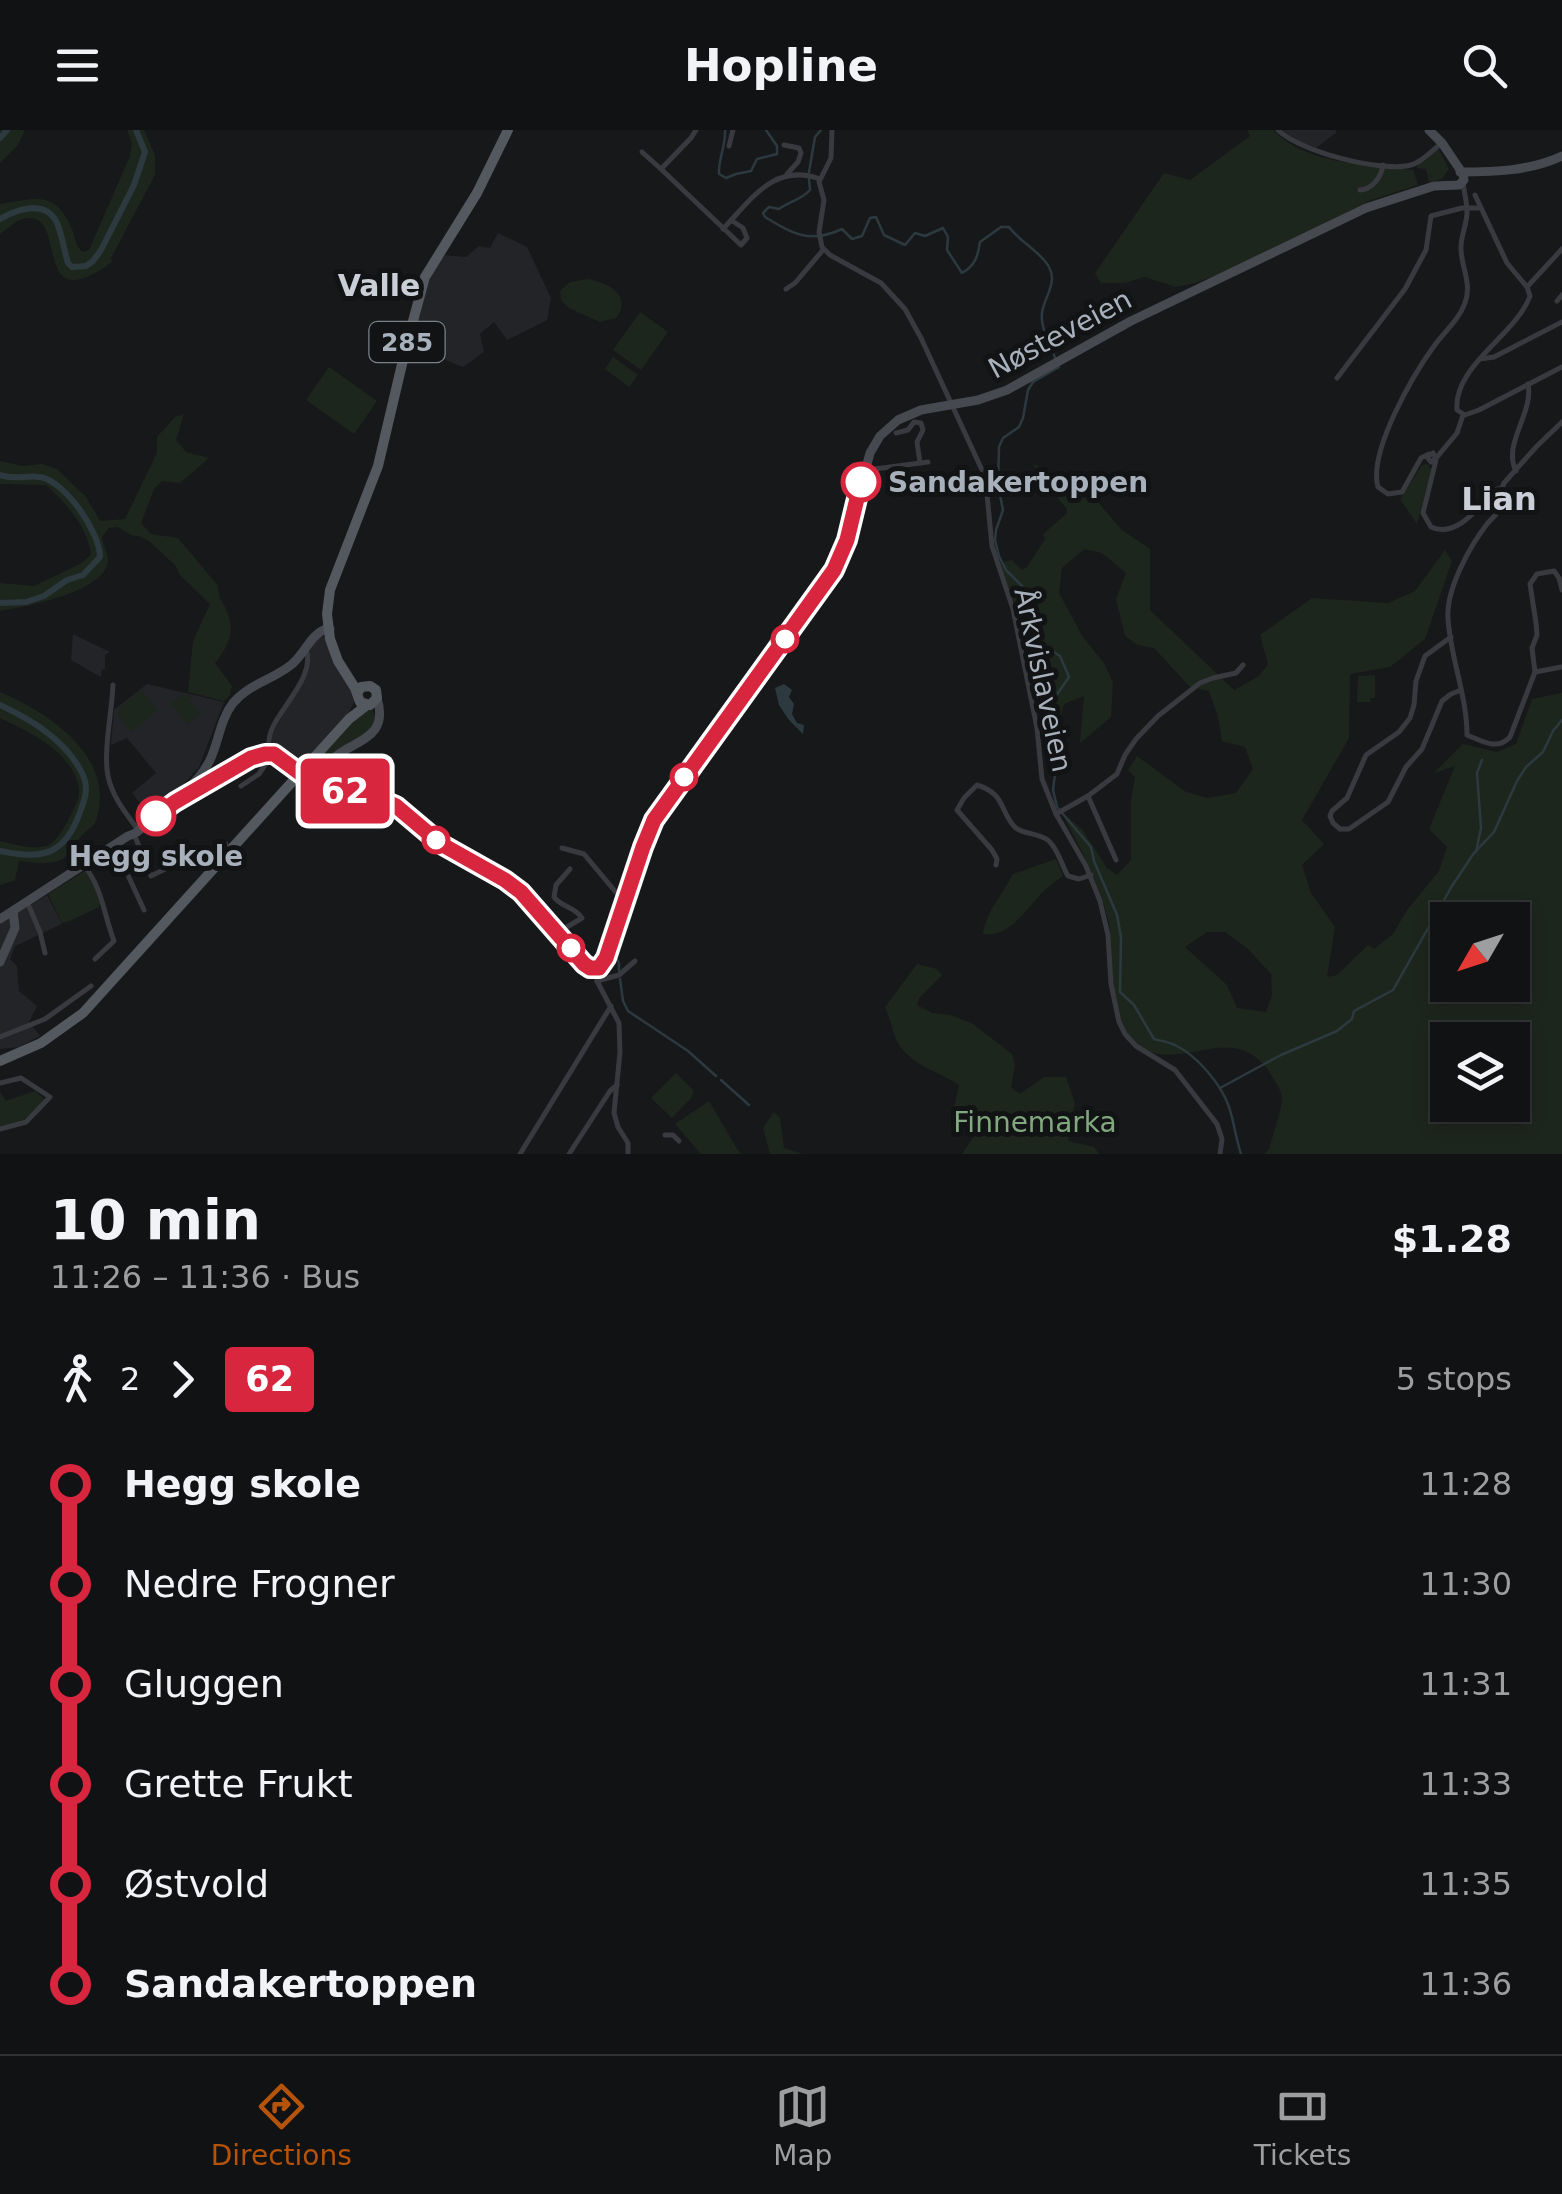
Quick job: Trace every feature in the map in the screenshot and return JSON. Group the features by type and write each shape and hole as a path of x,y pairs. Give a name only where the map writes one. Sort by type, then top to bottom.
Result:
{"main road":[{"name":"285","path":"366,698 330,631 334,580 378,466 425,277 477,192 508,130"},
{"path":"1428,130 1445,146 1457,178"},
{"name":"Nøsteveien","path":"598,968 606,958 646,838 658,814 834,570 847,540 864,470 876,440 892,424 921,410 999,394 1142,316 1386,200 1457,178 1527,168 1562,156"},
{"path":"175,802 207,766 236,699 291,665 319,631 330,631"},
{"path":"0,1061 48,1039 83,1014 366,698 377,712 378,723 371,733 328,763 324,770 326,782 337,790 373,796 396,806 451,851 509,882 584,964 598,968"},
{"path":"0,962 15,925 7,915 175,802 251,758 278,756 313,784 326,782"}],"street":[{"path":"661,169 696,130"},
{"path":"729,146 733,130"},
{"path":"786,289 795,284 823,250 819,236 824,200 819,184 831,158 832,130"},
{"path":"1278,130 1296,144 1325,154 1382,165 1413,164 1445,146"},
{"path":"784,144 799,148 801,153 785,176"},
{"path":"642,152 742,244 747,238 745,232 731,220"},
{"path":"1360,190 1374,184 1382,165"},
{"path":"723,229 759,189 785,176 805,174 820,179"},
{"path":"1457,178 1466,204 1461,245 1467,297 1398,408 1380,456 1378,487 1388,494 1402,492 1419,462 1433,456 1457,433 1464,415 1562,367"},
{"path":"1464,415 1456,410 1456,398 1464,382 1530,296 1507,263 1474,195"},
{"path":"1337,378 1405,288 1426,250 1430,217 1466,204 1479,208"},
{"name":"Årkvislaveien","path":"823,250 877,280 898,301 912,321 985,478 992,546 1012,604 1037,728 1042,780 1090,875 1107,928 1113,997 1122,1028 1136,1046 1180,1076 1220,1130 1220,1154"},
{"path":"1527,287 1562,250"},
{"path":"1480,359 1494,358 1562,322"},
{"path":"1516,471 1511,452 1529,398 1528,384"},
{"path":"896,433 908,430 916,421 921,423 923,430 917,442 920,463"},
{"path":"1502,488 1562,422"},
{"path":"1433,456 1423,513 1428,524 1438,530 1457,526 1502,488"},
{"path":"864,470 928,462"},
{"path":"1502,488 1508,500 1481,532 1454,587 1448,611 1467,735 1491,744 1506,742 1511,736 1535,672 1532,648 1537,636 1530,584 1537,574 1554,571 1562,590"},
{"path":"1451,636 1425,656 1407,723 1366,755 1347,798 1332,810 1333,823 1349,829 1390,801 1406,767 1422,749 1442,702 1462,690"},
{"path":"241,786 259,774 267,758 271,730 304,670 306,648"},
{"path":"1058,813 1119,772 1125,754 1158,716 1204,681 1239,671 1244,665"},
{"path":"1535,672 1562,666"},
{"path":"113,686 108,778 136,831 151,876 202,851 220,850 226,844"},
{"path":"996,866 997,858 990,847 957,810 977,785 1000,800 1014,827 1048,840 1068,876 1090,875"},
{"path":"1088,796 1116,860"},
{"path":"114,845 144,910"},
{"path":"562,848 583,853 624,902"},
{"path":"84,864 101,894 114,940 95,958"},
{"path":"557,933 582,918 554,897 556,885 570,869"},
{"path":"27,902 45,952"},
{"path":"597,981 619,975 635,962"},
{"path":"598,968 597,981 620,1029 614,1117 626,1138 628,1153"},
{"path":"0,1037 45,1019 91,986"},
{"path":"520,1154 612,1006"},
{"path":"0,1083 21,1078 50,1097 26,1122 0,1129"},
{"path":"568,1154 617,1085"},
{"path":"665,1135 673,1135 679,1141"}],"shaded area":[{"path":"1282,130 1337,132 1316,148 1298,142"},
{"path":"498,233 527,247 551,298 547,320 507,340 494,322 480,334 484,352 463,367 412,341 424,296 441,255 466,257 479,246 490,248"},
{"path":"73,634 110,652 105,655 101,677 71,660"},
{"path":"318,637 326,637 354,702 347,716 298,771 279,753 272,735 304,677 310,646"},
{"name":"Hegg skole","path":"147,684 224,702 199,767 150,815 132,793 156,773 127,738 111,745 114,710"},
{"path":"784,684 792,690 792,714 797,723 804,725 803,734 779,705 775,688"},
{"path":"47,895 62,924 15,946 10,959 17,966 19,991 37,1006 29,1022 40,1036 19,1047 0,1049 0,923"}],"green space":[{"path":"0,130 25,130 18,145 0,163"},
{"path":"127,130 144,130 155,155 155,175 112,262 86,278 69,279 59,271 45,227 36,219 20,220 0,234 0,204 42,200 51,202 65,216 82,252 89,250 130,156 132,143"},
{"path":"1247,130 1273,130 1286,141 1320,157 1413,170 1418,185 1371,200 1232,270 1195,283 1176,287 1144,277 1125,283 1101,283 1095,273 1164,173 1190,180 1250,136"},
{"path":"1438,148 1449,169 1442,179 1429,182 1426,169 1417,165"},
{"path":"588,279 616,291 622,303 616,318 600,322 569,308 561,300 560,291 570,282"},
{"path":"640,312 668,332 641,370 613,350"},
{"path":"613,357 638,375 629,387 605,369"},
{"path":"329,367 377,401 354,434 306,400"},
{"path":"184,414 176,440 186,452 209,458 180,483 162,481 154,489 141,523 151,534 178,538 218,586 231,631 215,663 232,686 224,701 188,692 193,641 210,604 149,541 118,527 109,528 102,537 108,561 104,572 93,581 62,596 0,611 0,583 34,586 91,555 81,525 61,500 46,485 0,484 0,461 57,469 86,497 100,521 125,519 157,453 157,437 175,417"},
{"name":"Finnemarka","path":"1033,464 1053,473 1073,495 1097,501 1122,530 1150,549 1150,610 1234,690 1259,676 1268,664 1260,635 1312,598 1388,603 1415,591 1445,550 1452,561 1425,639 1390,667 1350,674 1349,738 1302,820 1324,844 1302,865 1311,893 1335,927 1327,977 1337,975 1368,945 1374,949 1393,934 1439,871 1447,847 1429,829 1455,766 1434,773 1463,744 1497,752 1516,744 1532,699 1562,693 1562,1154 1264,1154 1269,1149 1282,1097 1268,1070 1252,1055 1235,1048 1218,1048 1164,1055 1147,1050 1130,1038 1118,1013 1108,919 1066,816 1082,829 1107,868 1117,875 1131,860 1135,777 1128,770 1137,756 1186,792 1208,798 1236,793 1253,769 1245,747 1222,741 1209,691 1190,687 1154,648 1138,645 1125,636 1116,599 1126,573 1102,553 1084,549 1062,568 1059,593 1113,682 1111,717 1080,743 1084,696 1064,704 1059,723 1046,734 1028,639 999,563 1012,560 1022,570 1027,567 1045,539 1043,534 1067,509","holes":["1207,932 1225,932 1271,974 1272,995 1266,1012 1237,1008 1227,985 1185,947"]},
{"path":"1428,464 1431,470 1417,524 1400,499 1422,465"},
{"path":"1375,675 1375,698 1370,698 1371,702 1357,702 1358,676"},
{"path":"145,687 143,692 158,710 132,732 117,714"},
{"path":"0,692 53,722 83,751 94,768 99,808 95,823 65,857 47,863 19,861 15,880 0,885 0,841 35,847 51,843 66,824 79,793 74,773 60,754 0,718"},
{"path":"183,693 195,697 187,697 200,714 188,724 171,703"},
{"path":"369,710 376,717 371,730 326,760 316,780 303,775 354,718"},
{"path":"1056,859 1063,876 1009,927 983,934 992,909 1013,874"},
{"path":"86,870 101,900 99,907 62,923 48,894"},
{"name":"Finnemarka","path":"917,964 937,969 942,975 917,1005 973,1024 1012,1054 1015,1065 1011,1087 1020,1094 1044,1077 1066,1077 1075,1104 1068,1141 1094,1147 1099,1154 962,1154 974,1136 954,1108 959,1085 904,1052 885,1007"},
{"path":"676,1073 694,1091 672,1118 651,1098"},
{"path":"35,1091 45,1100 20,1121 0,1126 0,1092 6,1101"},
{"path":"709,1101 741,1154 701,1154 675,1124"},
{"path":"774,1112 780,1118 784,1148 803,1154 770,1154 763,1128"}],"waterway":[{"path":"0,138 7,130"},
{"path":"0,219 31,208 46,211 57,223 68,263 72,267 86,266 101,250 134,185 145,152 136,130"},
{"path":"725,130 719,174 726,178 751,171 757,159 777,154 777,146 766,130"},
{"path":"809,172 815,137 821,130"},
{"path":"809,179 807,193 779,209 769,207 763,213 765,217 802,235 820,236 842,229 852,239 862,236 870,218 876,217 884,235 905,245 915,233 925,236 943,228 948,237 947,250 962,273 975,260 980,242 1001,227 1009,227 1049,267 1051,284 1042,319 1056,360"},
{"path":"1059,367 1033,382 1019,427 1003,438 999,447 998,485 1003,510 995,540 1006,570 1022,586 1022,604 1029,621 1042,644 1060,656 1069,677 1049,706 1056,765 1053,790 1057,807 1091,847 1117,915 1121,937 1120,992 1134,1005 1154,1039 1185,1051 1215,1080 1229,1107 1241,1154"},
{"path":"0,475 40,477 60,488 88,522 100,557 83,575 67,580 44,596 26,602 0,603"},
{"path":"0,705 58,742 76,763 86,789 74,827 59,846 28,855 0,851"},
{"path":"1220,1088 1337,1031 1352,1019 1354,1011 1393,990 1452,886 1494,832 1517,781 1543,752 1562,720"},
{"path":"1476,852 1481,828 1477,773 1482,760"},
{"path":"613,951 619,971"},
{"path":"620,979 628,1011 688,1051 716,1076"},
{"path":"721,1080 749,1105"}],"bus line":[{"name":"62","path":"156,816 251,758 274,754 316,785 373,796 396,806 441,844 514,886 584,964 599,968 606,958 654,820 834,570 847,540 861,482"}],"place":[{"name":"Sandakertoppen","path":"861,482"},
{"name":"Hegg skole","path":"156,816"}],"district":[{"name":"Valle","path":"379,285"},
{"name":"Lian","path":"1499,499"}]}
